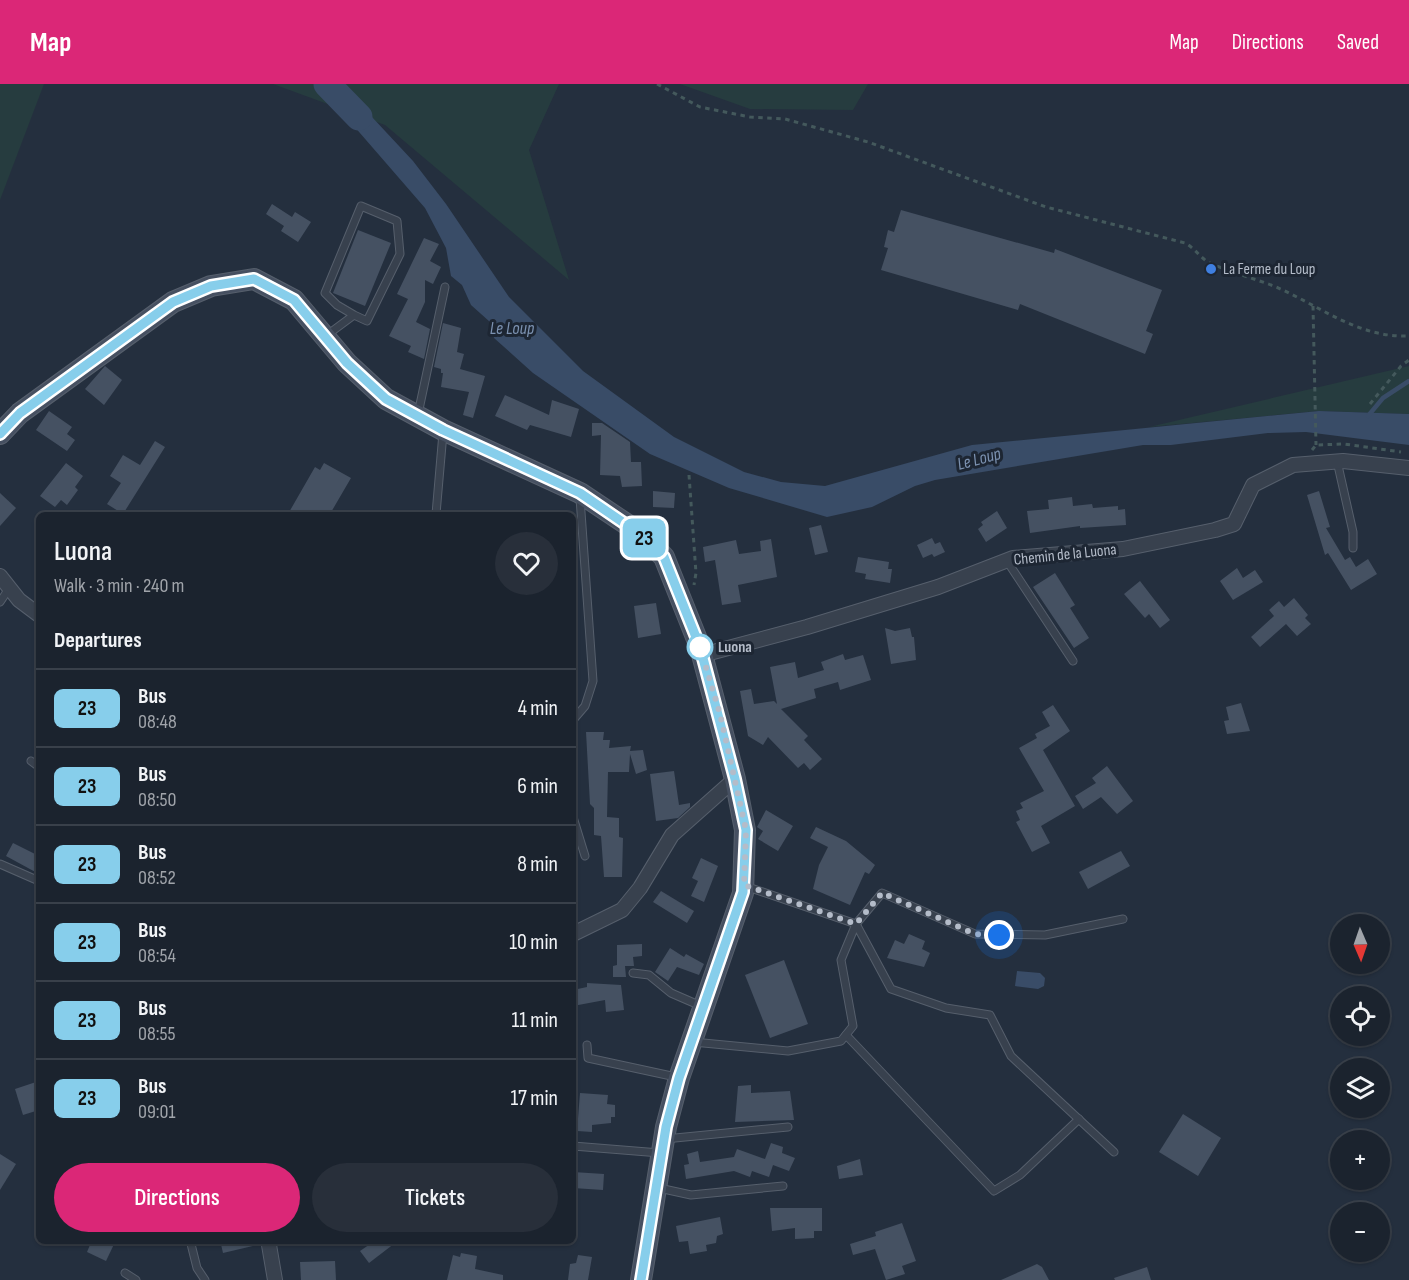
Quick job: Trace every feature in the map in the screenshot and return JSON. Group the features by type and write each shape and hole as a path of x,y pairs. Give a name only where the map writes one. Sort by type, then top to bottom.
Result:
{"street":[{"path":"0,434 20,413 173,302 211,286 254,279 294,300 347,363 386,399 443,430 580,493 640,534 664,557 688,613 702,655 746,830 744,885 679,1078 663,1146 641,1280"},
{"name":"Chemin de la Luona","path":"702,655 807,627 938,587 1007,561 1123,549 1234,524 1253,485 1293,465 1336,461 1409,468"},
{"path":"0,576 20,600 36,613"},
{"path":"576,933 622,910 640,888 672,835 735,779"},
{"path":"270,1244 275,1280"}],"lane":[{"path":"362,206 397,222 400,254 368,321 354,315 337,305 325,293 362,206"},
{"path":"418,417 445,287"},
{"path":"324,336 354,315"},
{"path":"436,512 443,430"},
{"path":"1336,461 1353,532 1353,548"},
{"path":"576,716 585,706 593,681 580,493"},
{"path":"1007,561 1073,661"},
{"path":"0,602 10,587"},
{"path":"31,761 36,765"},
{"path":"576,827 585,856"},
{"path":"0,864 36,880"},
{"path":"744,885 856,924 891,989 946,1008 990,1015 1011,1056 1114,1152"},
{"path":"691,1042 788,1051 841,1041 853,1026 841,960 856,924 882,893 975,934 1046,935 1123,920"},
{"path":"633,973 649,975 671,993 703,1007"},
{"path":"846,1035 994,1191 1020,1175 1078,1119"},
{"path":"586,1045 588,1058 679,1078"},
{"path":"576,1146 663,1146 788,1127"},
{"path":"656,1188 691,1195 783,1186"},
{"path":"191,1244 197,1268 205,1280"},
{"path":"125,1273 136,1280"}],"path":[{"path":"657,84 700,107 750,117 785,119 868,142 1046,207 1185,243 1208,262 1275,287 1348,325 1389,337 1409,336"},
{"path":"1313,306 1316,445 1344,444 1409,453"},
{"path":"1370,404 1401,366 1409,360"},
{"path":"688,613 696,573 689,475"}],"green space":[{"path":"0,84 44,84 0,200"},
{"path":"273,84 559,84 529,150 569,280 385,125"},
{"path":"680,84 868,84 853,110 750,109"},
{"path":"1409,366 1409,414 1319,411 1149,427"}],"water":[{"name":"Le Loup","path":"339,86 358,102 413,161 446,204 509,297 583,371 674,437 744,472 781,482 825,486 972,445 1319,411 1409,414 1409,445 1306,432 1268,433 1171,445 1143,445 935,480 915,486 872,507 827,517 729,488 650,454 533,373 494,338 490,322 471,305 462,285 451,276 446,248 425,208 353,125 332,96"},
{"path":"1017,971 1040,973 1045,978 1044,986 1038,989 1015,986"}],"building":[{"path":"272,204 292,217 295,212 311,222 298,242 281,231 284,226 266,214"},
{"path":"901,210 1054,253 1055,249 1162,290 1146,331 1153,334 1145,354 1020,304 1018,310 881,270 888,248 884,247 888,230 894,232"},
{"path":"358,230 391,243 365,306 333,293"},
{"path":"424,238 439,244 430,261 441,267 433,284 425,280 425,302 416,322 430,329 424,359 408,352 411,346 389,336 408,299 397,294"},
{"path":"443,323 461,328 457,352 464,354 460,369 485,376 473,418 463,415 469,392 441,387 443,373 441,369 434,367"},
{"path":"105,366 122,380 104,405 85,389"},
{"path":"505,395 549,415 552,400 579,409 571,437 530,425 527,430 495,416"},
{"path":"49,411 72,427 67,434 75,440 67,451 36,430"},
{"path":"592,423 602,423 630,442 631,462 641,462 642,486 622,487 620,476 600,475 601,435 592,436"},
{"path":"155,441 165,447 124,512 120,512 107,504 121,483 110,476 123,455 140,465"},
{"path":"66,463 83,476 75,487 78,490 67,505 61,500 55,507 40,496"},
{"path":"324,463 351,478 331,512 289,512 315,467 320,470"},
{"path":"653,491 675,493 674,508 653,507"},
{"path":"1319,491 1330,527 1326,528 1345,560 1350,557 1356,567 1368,559 1377,574 1351,590 1328,553 1325,555 1307,495"},
{"path":"0,493 16,508 0,526"},
{"path":"1072,497 1073,506 1092,504 1093,508 1118,506 1118,510 1125,509 1126,525 1080,528 1080,526 1030,533 1027,511 1049,509 1048,500"},
{"path":"997,511 1007,528 986,542 978,529 983,525 981,522"},
{"path":"821,525 828,552 815,555 809,528"},
{"path":"932,538 935,544 940,542 945,552 934,557 932,554 923,558 917,545"},
{"path":"771,539 777,577 738,585 741,602 722,605 715,560 705,562 703,547 736,540 739,554 761,551 760,541"},
{"path":"858,557 889,562 888,569 892,569 890,583 865,579 866,574 855,572"},
{"path":"1237,568 1243,578 1255,570 1263,582 1233,600 1220,581"},
{"path":"1055,573 1075,605 1070,608 1089,638 1074,648 1033,587"},
{"path":"1140,581 1170,620 1160,628 1149,614 1145,618 1124,594"},
{"path":"1294,598 1308,615 1305,618 1311,624 1297,636 1286,624 1260,647 1251,637 1274,616 1269,610 1279,601 1284,607"},
{"path":"656,603 661,634 638,638 634,606"},
{"path":"885,628 895,631 910,628 912,637 914,637 916,660 891,664"},
{"path":"843,654 845,660 863,655 871,680 840,690 838,682 814,689 816,698 781,709 808,736 804,740 822,759 810,770 804,763 798,768 768,737 763,745 748,736 740,691 751,689 754,704 774,701 777,704 770,667 795,662 798,678 824,670 821,662"},
{"path":"1241,703 1250,731 1227,734 1224,721 1229,720 1226,707"},
{"path":"1053,705 1070,731 1043,750 1075,806 1041,826 1050,843 1032,852 1016,822 1020,820 1016,811 1023,808 1020,803 1044,791 1019,748 1037,738 1035,734 1050,726 1042,712"},
{"path":"586,732 604,732 603,740 610,740 609,748 631,746 630,751 643,750 647,770 636,774 630,754 629,772 608,772 607,817 619,818 619,837 623,838 622,877 604,877 601,836 594,835 594,808 590,804"},
{"path":"1107,766 1133,801 1117,814 1101,797 1083,809 1075,796 1096,783 1092,778"},
{"path":"674,771 679,805 690,803 690,807 678,818 656,821 650,774"},
{"path":"766,810 793,826 778,851 758,839 763,831 757,827"},
{"path":"816,827 846,841 875,865 869,874 865,872 850,905 813,889 819,865 828,847 810,838"},
{"path":"13,843 36,854 36,872 6,856"},
{"path":"1121,851 1130,866 1088,889 1079,872"},
{"path":"701,858 718,866 704,902 691,896 698,881 692,878"},
{"path":"661,891 694,911 687,923 653,902"},
{"path":"909,934 925,941 922,949 930,953 924,967 887,958 895,940 904,944"},
{"path":"642,944 642,956 633,957 634,966 625,966 626,977 613,977 613,966 617,965 617,945"},
{"path":"670,948 684,957 686,954 704,964 699,975 677,967 668,981 655,972"},
{"path":"784,960 808,1024 770,1038 745,975"},
{"path":"587,983 621,985 624,1010 606,1012 605,1000 576,1005 576,989 587,987"},
{"path":"36,1082 36,1111 23,1115 15,1089"},
{"path":"751,1085 751,1093 790,1091 794,1120 735,1122 738,1086"},
{"path":"580,1093 608,1095 607,1104 615,1105 615,1117 611,1117 611,1123 592,1125 592,1132 577,1131"},
{"path":"1183,1114 1221,1138 1198,1176 1159,1152"},
{"path":"771,1143 783,1147 782,1153 795,1158 789,1171 773,1165 769,1177 752,1171 750,1177 734,1171 686,1179 684,1165 689,1164 687,1154 698,1151 700,1162 734,1157 737,1149 765,1159"},
{"path":"0,1154 16,1164 0,1190"},
{"path":"860,1159 863,1175 839,1179 837,1166"},
{"path":"576,1172 604,1174 603,1190 576,1188"},
{"path":"770,1208 822,1208 822,1231 814,1231 814,1238 795,1239 795,1228 772,1231"},
{"path":"720,1217 723,1234 717,1236 716,1243 706,1245 707,1251 690,1254 688,1241 679,1242 676,1226"},
{"path":"902,1223 916,1261 902,1266 905,1274 886,1280 875,1249 853,1255 850,1244 876,1236 875,1232"},
{"path":"90,1244 114,1244 106,1261 87,1252"},
{"path":"221,1244 257,1244 257,1245 223,1253"},
{"path":"370,1244 394,1244 369,1263 360,1251"},
{"path":"461,1253 477,1256 475,1269 503,1275 503,1280 447,1280 453,1255 460,1257"},
{"path":"578,1255 592,1257 588,1280 568,1280 570,1264 576,1263"},
{"path":"335,1261 336,1280 301,1280 300,1262"},
{"path":"1037,1264 1042,1267 1049,1280 1001,1280"},
{"path":"1147,1267 1151,1280 1115,1280 1114,1278"}],"waterway":[{"name":"Le Loup","path":"327,84 359,117"},
{"path":"1368,416 1383,398 1409,381"}],"bus line":[{"name":"23","path":"0,434 20,413 173,302 211,286 254,279 294,300 347,363 386,399 443,430 580,493 640,534 664,557 695,630 720,714 746,830 746,865 743,892 680,1072 666,1127 641,1280"}],"place":[{"name":"La Ferme du Loup","path":"1211,269"},
{"name":"Luona","path":"700,647"}],"route":[{"path":"700,647 720,714 746,830 744,885 856,924 882,893 975,934 999,935"}]}
